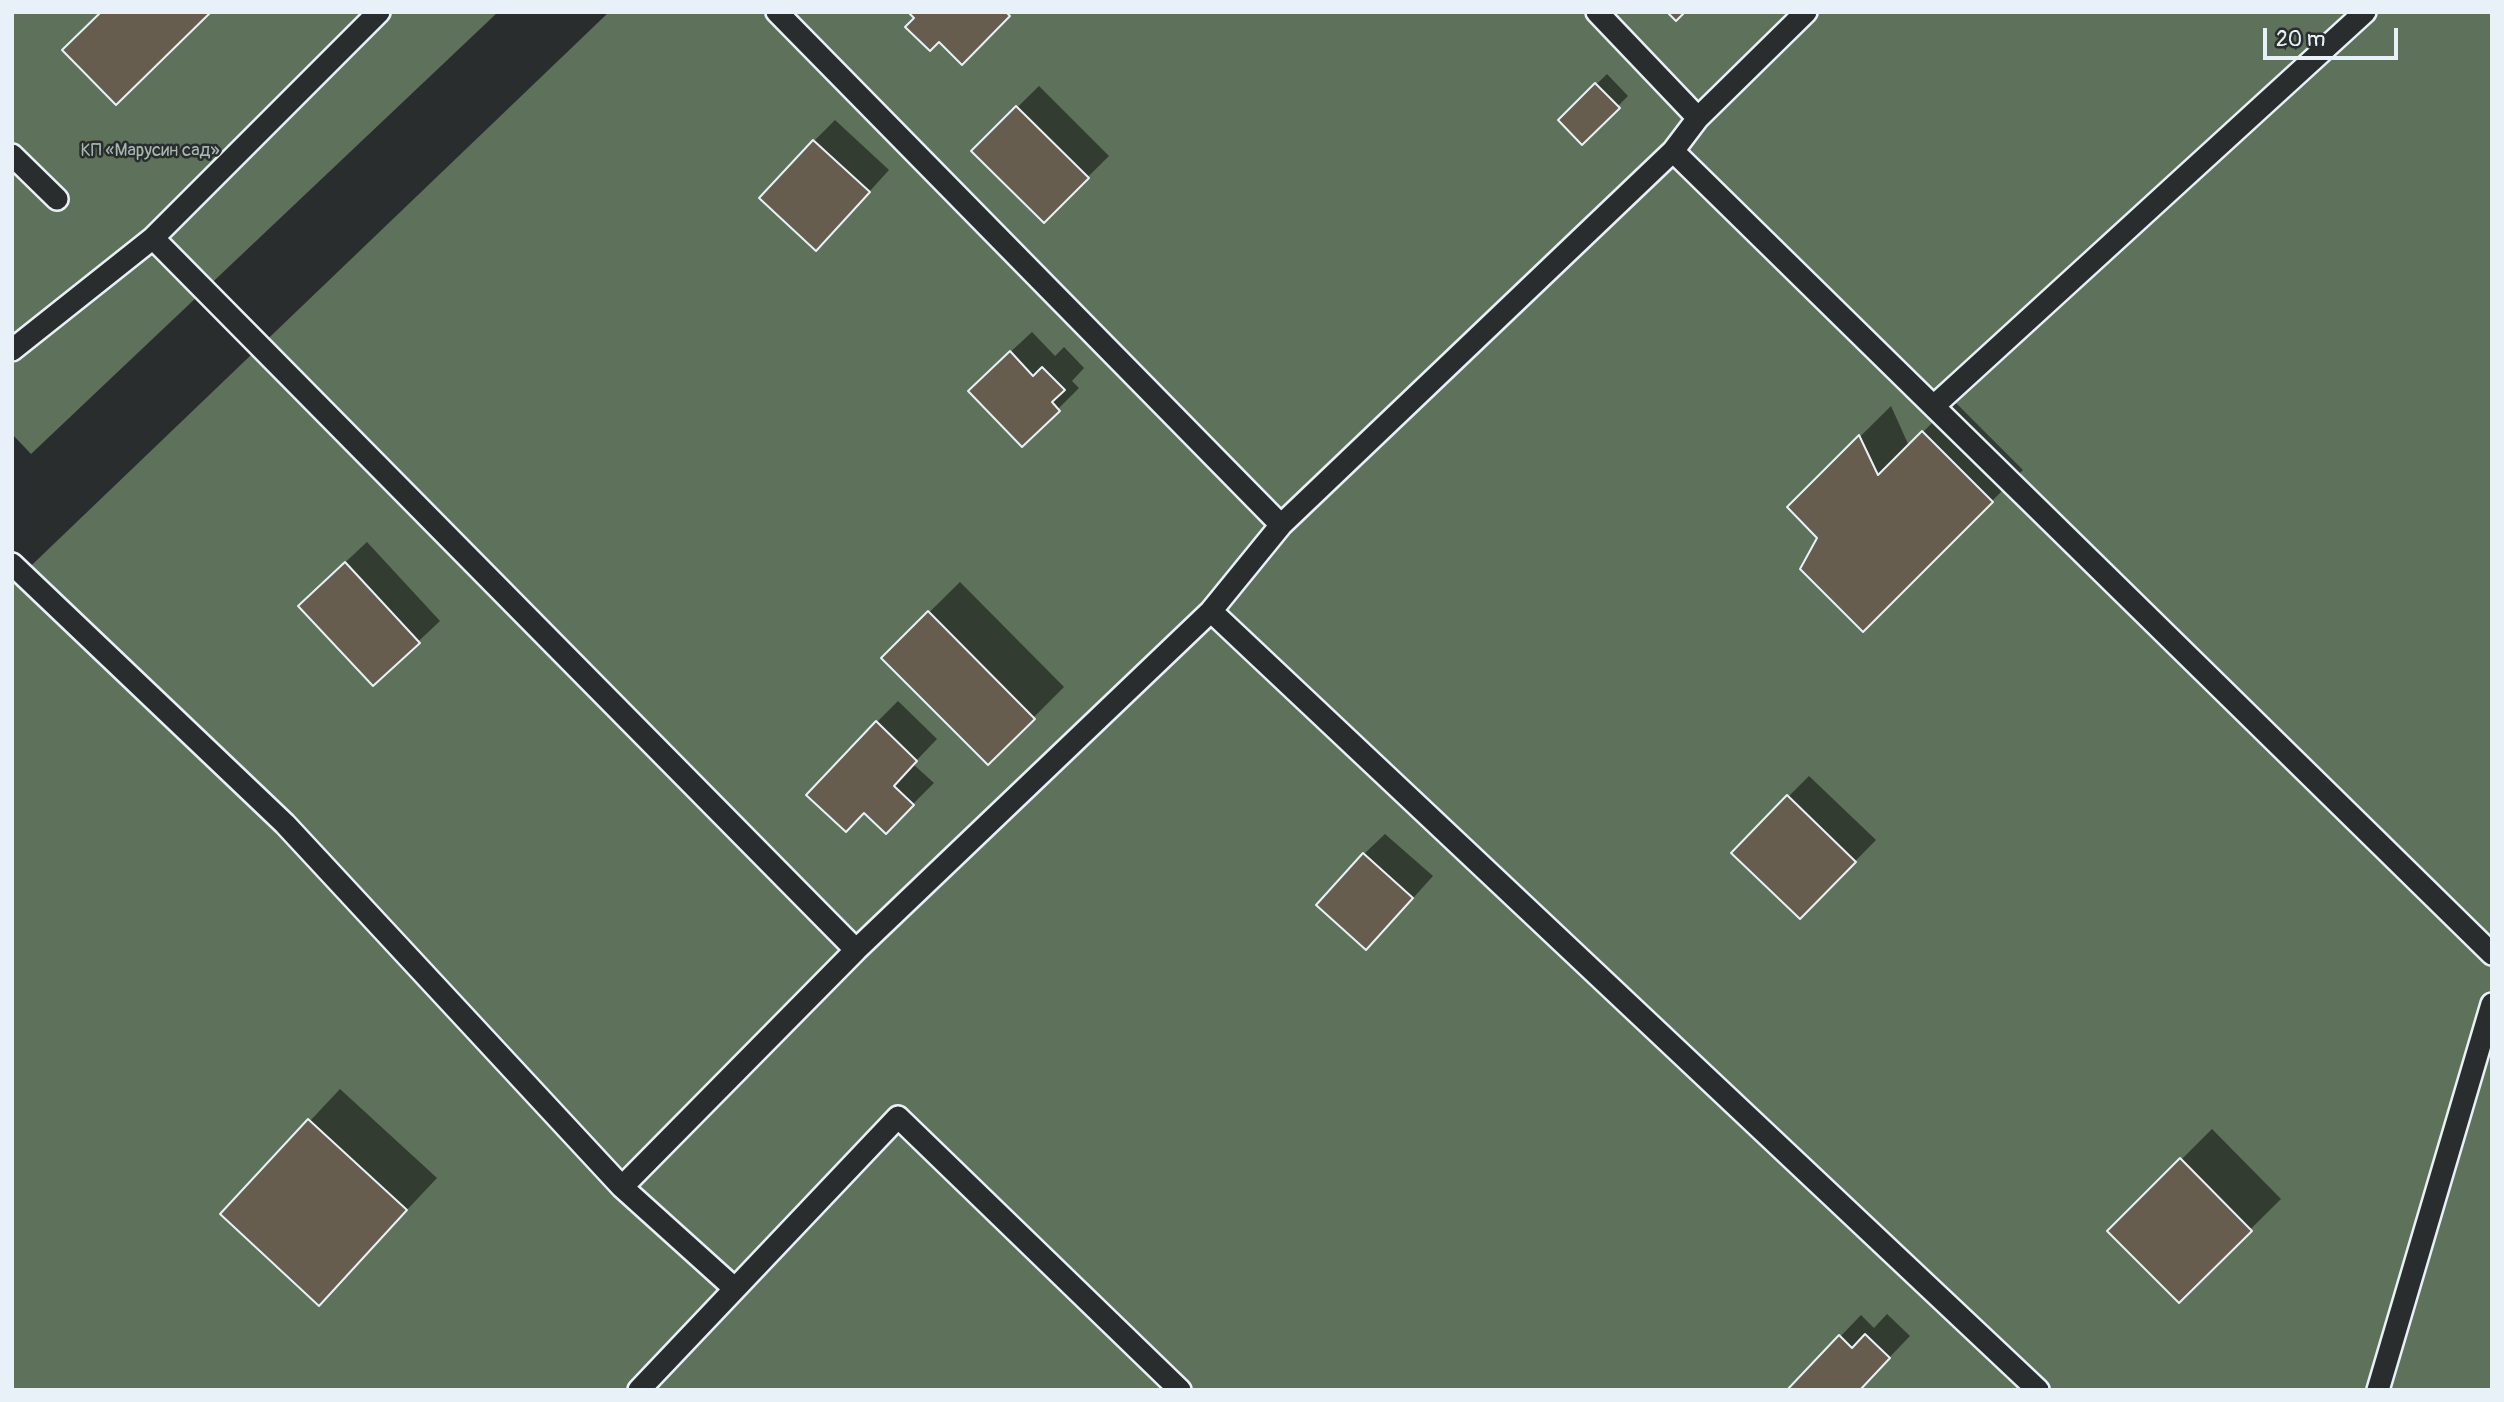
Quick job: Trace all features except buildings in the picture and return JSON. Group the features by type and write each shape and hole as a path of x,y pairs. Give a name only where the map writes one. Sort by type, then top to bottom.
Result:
{"lane":[{"path":"12,350 153,238 379,12"},
{"path":"777,12 1281,525"},
{"path":"1597,12 1698,118"},
{"path":"622,1187 856,950 1211,611 1281,525 1673,151 1698,118 1806,12"},
{"path":"1935,405 2365,12"},
{"path":"1673,151 2492,954"},
{"path":"12,155 57,200"},
{"path":"153,238 856,950"},
{"path":"12,564 285,824 622,1187 734,1288"},
{"path":"1211,611 2038,1390"},
{"path":"2378,1390 2492,1004"},
{"path":"639,1390 898,1117 1180,1390"}],"green space":[{"name":"КП «Марусин сад»","path":"12,12 498,12 31,454 12,434"},
{"path":"609,12 2492,12 2492,1390 12,1390 12,584"}]}
